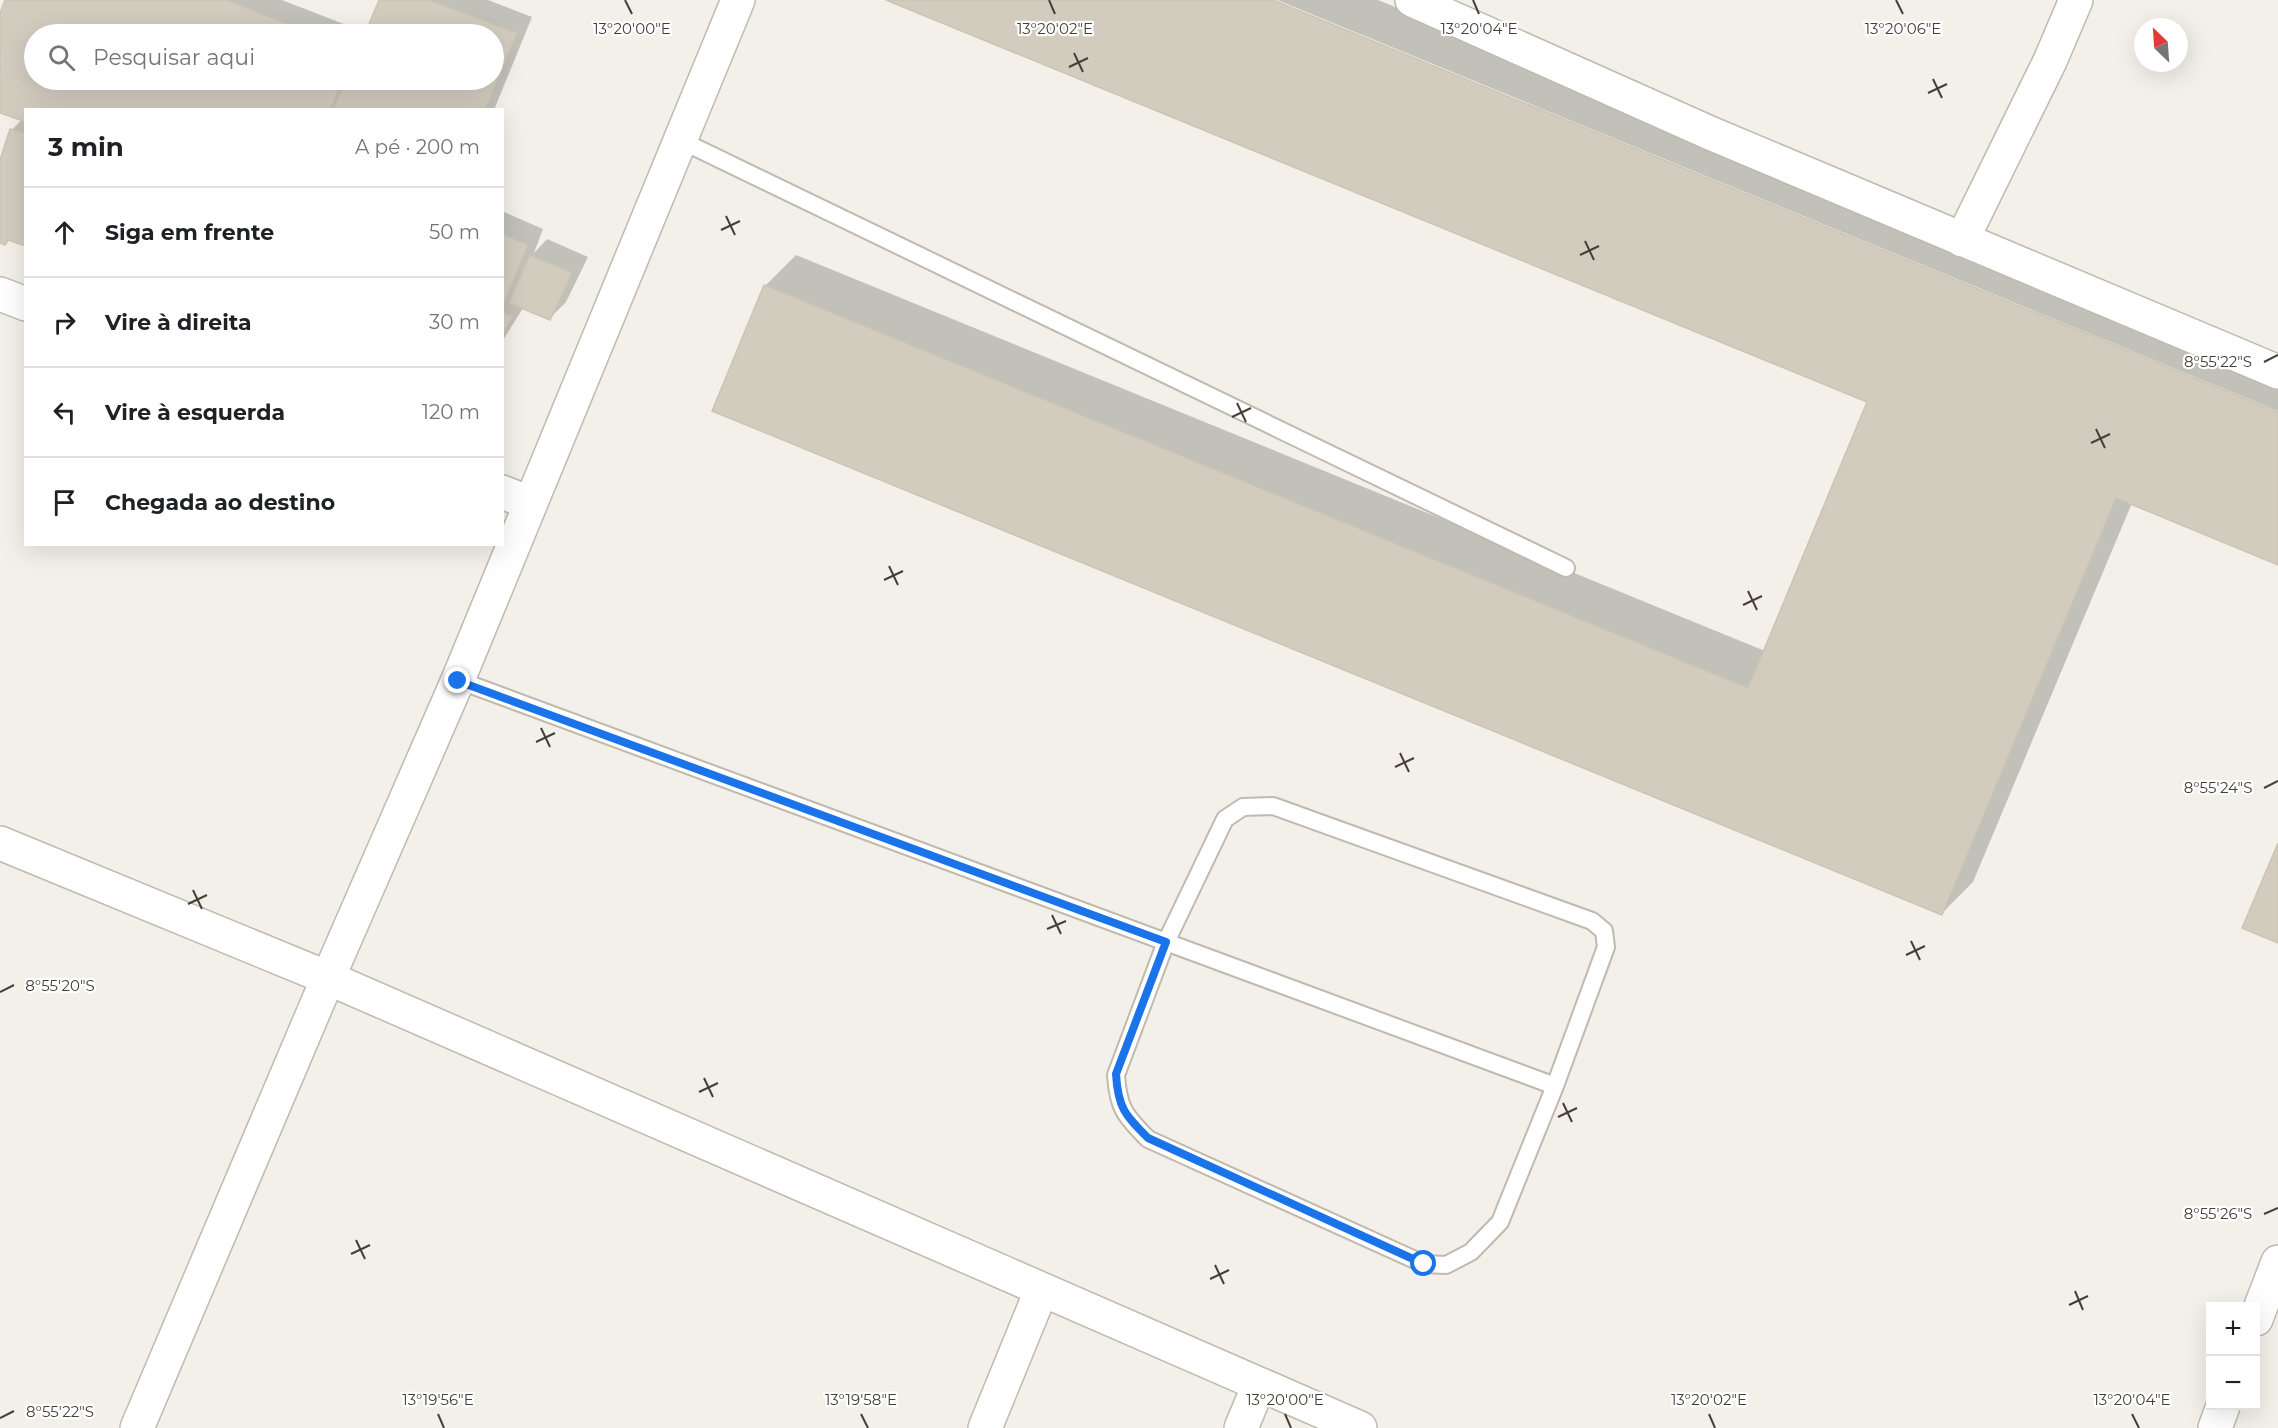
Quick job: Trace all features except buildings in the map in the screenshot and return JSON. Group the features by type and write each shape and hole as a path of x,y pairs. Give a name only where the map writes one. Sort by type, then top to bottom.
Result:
{"street":[{"path":"504,536 516,498 680,140 738,0"},
{"path":"1412,0 1710,133 2278,372"},
{"path":"1962,240 2050,61 2076,0"},
{"path":"0,294 24,303"},
{"path":"136,1428 328,978 458,681 501,546"},
{"path":"0,843 328,978 1041,1291 1360,1428"},
{"path":"2260,1309 2278,1262"},
{"path":"985,1428 1041,1291"},
{"path":"1241,1428 1259,1385"},
{"path":"2215,1428 2222,1410"}],"lane":[{"path":"680,140 1566,568"},
{"path":"458,681 1556,1086"},
{"path":"1272,806 1592,921 1604,932 1606,947 1556,1086 1500,1222 1472,1252 1446,1265 1424,1264 1148,1138 1127,1118 1117,1096 1116,1074 1166,942 1224,819 1243,807 1272,806"}],"route":[{"path":"458,681 1166,942 1116,1074 1117,1096 1127,1118 1148,1138 1424,1264"}]}
